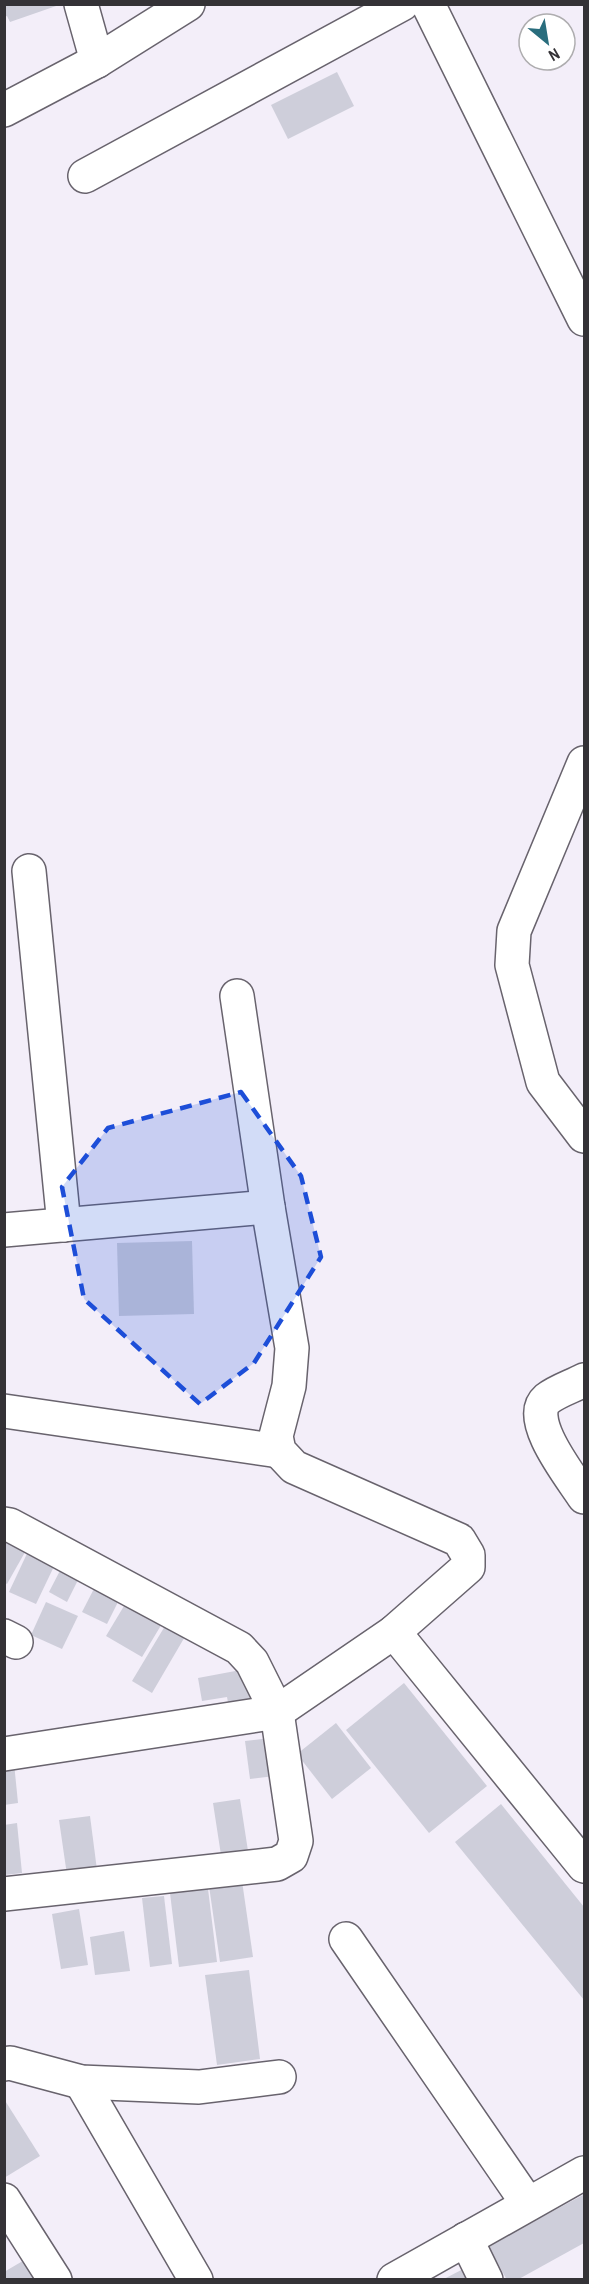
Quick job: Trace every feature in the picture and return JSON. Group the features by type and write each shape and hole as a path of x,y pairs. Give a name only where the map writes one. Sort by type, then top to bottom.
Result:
{"street":[{"path":"81,4 97,61"},
{"path":"4,110 97,61 188,4"},
{"path":"85,176 402,4"},
{"path":"428,4 585,319"},
{"path":"585,763 514,931 512,965 543,1082 585,1136"},
{"path":"29,871 63,1225"},
{"path":"4,1754 277,1712 394,1632 468,1567 468,1555 459,1540 294,1467 279,1451 276,1436 289,1386 292,1348 268,1207 237,996"},
{"path":"4,1230 268,1207"},
{"path":"585,1380 546,1400 541,1409 540,1419 550,1444 585,1497"},
{"path":"4,1411 279,1451"},
{"path":"4,1524 10,1525 239,1648 252,1662 277,1712 296,1841 291,1856 277,1864 4,1894"},
{"path":"394,1632 585,1866"},
{"path":"346,1939 528,2204"},
{"path":"6,2055 81,2082 199,2087 279,2077"},
{"path":"81,2082 196,2280"},
{"path":"394,2280 584,2175"},
{"path":"4,2200 55,2280"},
{"path":"466,2239 486,2280"}],"highlighted area":[{"path":"241,1092 301,1176 321,1257 254,1363 200,1404 84,1299 62,1187 108,1128"}],"building":[{"path":"4,4 59,5 10,22 7,16 4,17"},
{"path":"337,72 354,106 288,139 271,105"},
{"path":"192,1241 194,1314 119,1316 117,1243"},
{"path":"4,1531 29,1545 7,1584 4,1582"},
{"path":"31,1545 58,1558 36,1604 9,1592"},
{"path":"66,1559 84,1568 67,1602 49,1592"},
{"path":"98,1581 122,1594 107,1624 82,1612"},
{"path":"130,1596 166,1617 142,1657 106,1636"},
{"path":"46,1602 78,1616 62,1649 31,1635"},
{"path":"171,1616 190,1628 152,1693 132,1681"},
{"path":"246,1669 253,1710 230,1714 227,1697 202,1701 198,1678"},
{"path":"404,1683 487,1786 429,1833 346,1730"},
{"path":"336,1723 371,1768 332,1799 297,1754"},
{"path":"278,1737 283,1775 250,1779 245,1741"},
{"path":"14,1763 18,1803 4,1805 4,1764"},
{"path":"240,1799 248,1851 221,1855 213,1803"},
{"path":"501,1804 584,1907 584,2000 455,1842"},
{"path":"90,1816 97,1870 67,1875 59,1820"},
{"path":"17,1823 22,1873 4,1875 4,1825"},
{"path":"242,1881 253,1957 220,1962 209,1886"},
{"path":"208,1889 217,1962 179,1967 170,1893"},
{"path":"164,1896 172,1964 150,1967 142,1898"},
{"path":"79,1909 88,1965 61,1969 52,1914"},
{"path":"124,1931 130,1971 95,1975 90,1937"},
{"path":"249,1970 260,2059 217,2065 205,1975"},
{"path":"4,2099 40,2156 4,2178"},
{"path":"583,2195 584,2243 517,2280 507,2280 488,2246"},
{"path":"33,2255 47,2280 4,2280 4,2272"},
{"path":"467,2267 473,2280 442,2280"}]}
